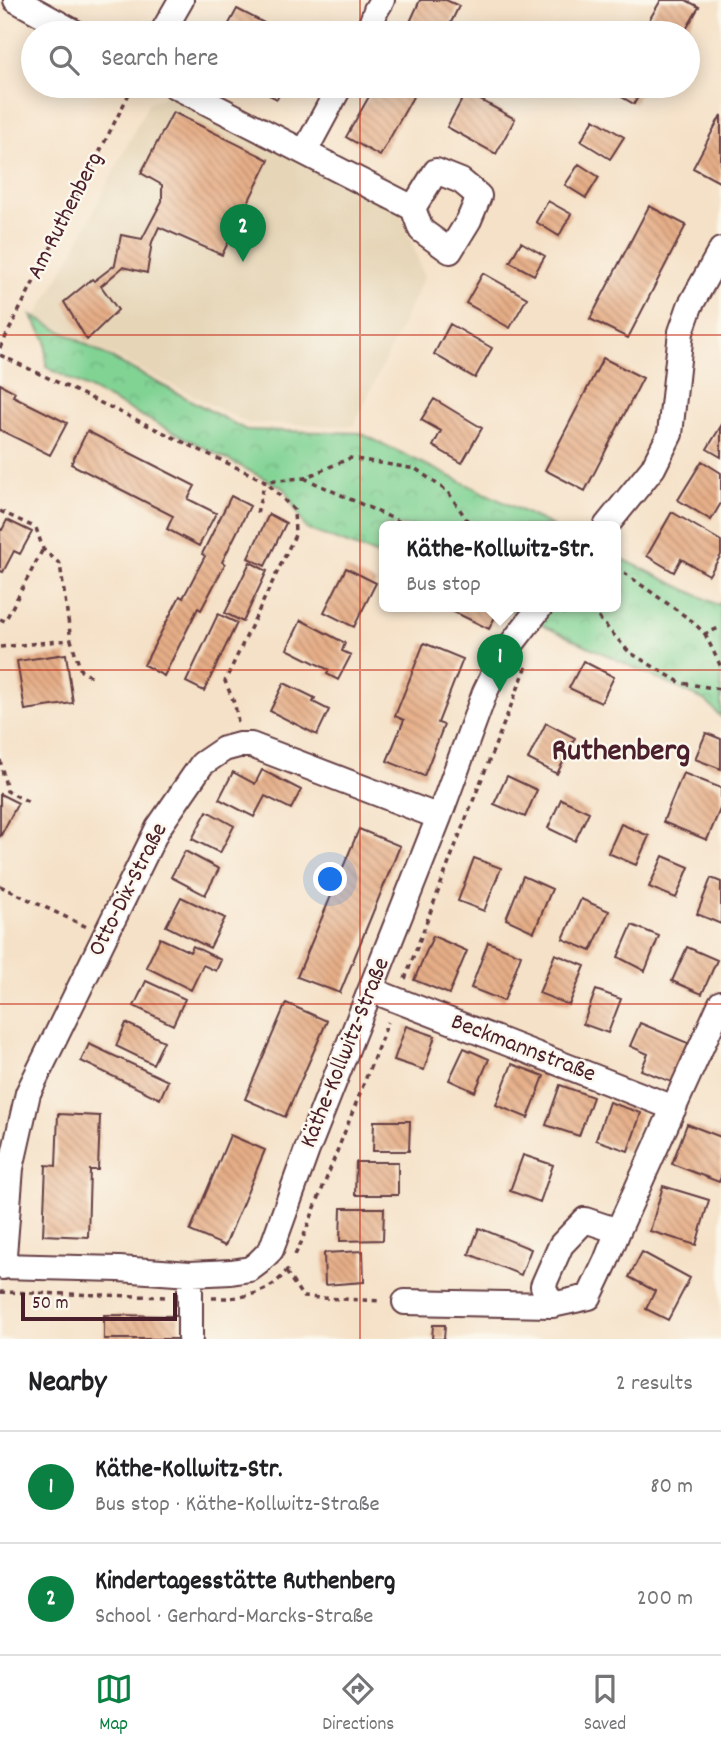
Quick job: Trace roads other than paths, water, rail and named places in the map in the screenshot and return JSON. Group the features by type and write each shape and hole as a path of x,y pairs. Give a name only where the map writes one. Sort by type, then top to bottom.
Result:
{"street":[{"path":"16,0 54,21"},
{"path":"169,21 181,0"},
{"path":"372,21 382,0"},
{"path":"198,98 413,208"},
{"path":"305,151 334,98"},
{"path":"610,521 653,468 670,434 681,332 690,306 721,250"},
{"name":"Käthe-Kollwitz-Straße","path":"2,1266 190,1274 231,1272 250,1269 271,1250 307,1150 494,673 503,655 536,612"},
{"name":"Otto-Dix-Straße","path":"2,1266 11,1168 28,1093 158,828 202,764 224,749 251,745 439,817"},
{"name":"Beckmannstraße","path":"371,990 674,1108"},
{"path":"404,1302 552,1306 589,1297 721,1003"},
{"path":"552,1306 543,1286 561,1245 585,1220 618,1231"},
{"path":"190,1274 190,1339"}],"place":[{"name":"Kindertagesstätte Ruthenberg","path":"243,262"},
{"name":"Käthe-Kollwitz-Str.","path":"500,692"}],"district":[{"name":"Ruthenberg","path":"621,753"}]}
